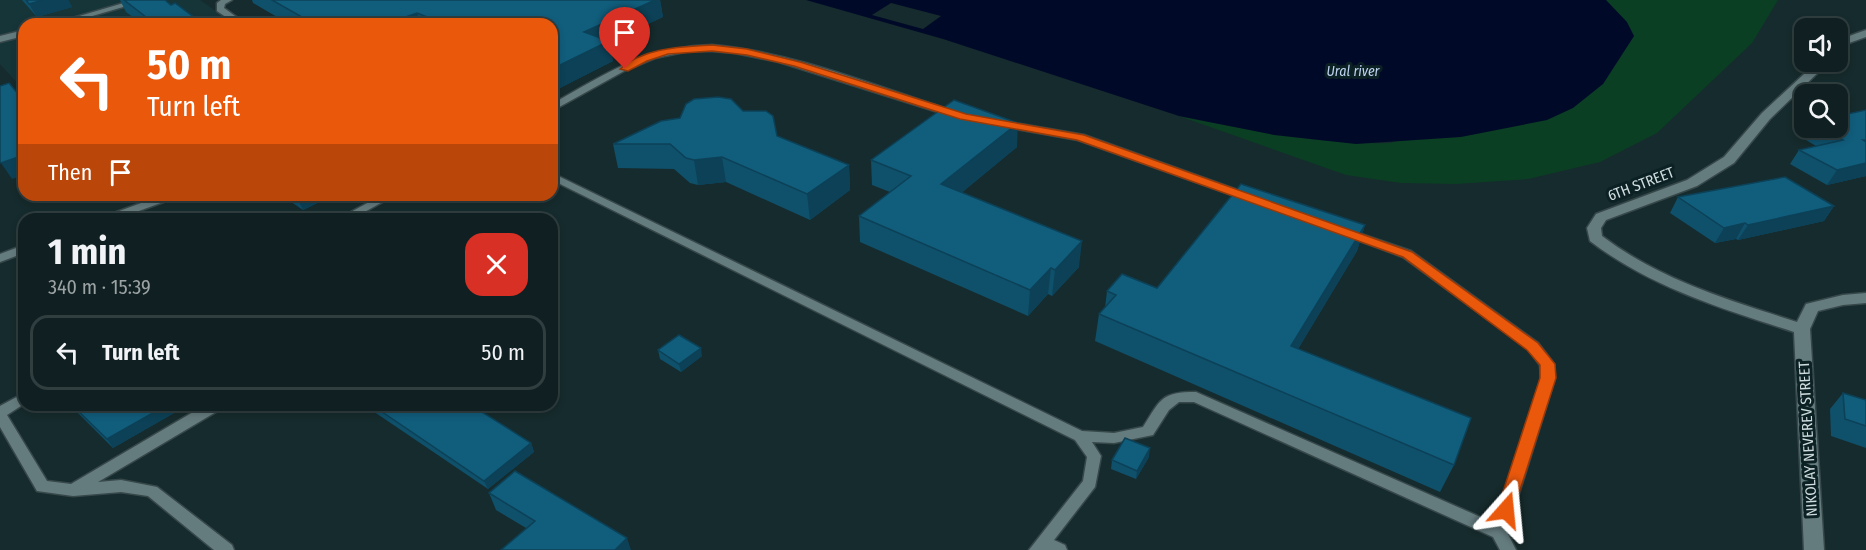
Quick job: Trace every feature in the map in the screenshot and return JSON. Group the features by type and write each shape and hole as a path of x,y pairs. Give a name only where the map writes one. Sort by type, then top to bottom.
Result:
{"street":[{"path":"1848,40 1866,33"},
{"name":"6TH STREET","path":"1802,329 1727,304 1638,268 1609,250 1595,238 1594,228 1601,217 1692,183 1729,160 1766,116 1812,72"},
{"path":"1802,329 1812,308 1843,300 1866,298"},
{"name":"NIKOLAY NEVEREV STREET","path":"1802,329 1814,550"}],"lane":[{"path":"78,18 143,0"},
{"path":"228,0 221,3 220,9 233,18"},
{"path":"0,39 18,34"},
{"path":"558,105 643,59 667,51 712,48 747,52 797,64 964,117"},
{"path":"987,121 1080,137 1261,202"},
{"path":"558,179 1080,436 1114,438 1148,431 1164,406 1176,397 1196,397 1499,532 1508,550"},
{"path":"123,213 156,201"},
{"path":"356,213 378,201"},
{"path":"1328,226 1407,254 1533,346 1547,364 1548,378 1499,532"},
{"path":"0,258 18,251"},
{"path":"18,402 0,414 42,487 73,489 122,486 152,491 226,550"},
{"path":"73,489 206,411"},
{"path":"1059,550 1041,546 1090,483 1094,456 1080,436"}],"shaded area":[{"path":"0,0 200,0 226,18 18,18 18,84 0,64"}],"green space":[{"path":"1606,0 1778,0 1752,43 1657,133 1600,162 1528,179 1456,184 1401,183 1346,175 1179,116 1310,139 1390,143 1603,84 1634,36"}],"water":[{"name":"Ural river","path":"806,0 1606,0 1627,22 1634,36 1603,84 1573,108 1547,120 1461,137 1356,144 1274,135 1179,116 943,39"}],"pier":[{"path":"891,3 941,16 923,29 872,15"}],"building":[{"path":"26,0 43,0 29,4"},
{"path":"124,0 165,0 171,5 175,3 195,18 147,18"},
{"path":"272,0 655,0 584,32 609,41 558,66 558,18 430,18 417,13 403,18 304,18"},
{"path":"9,83 18,94 18,157 1,163 0,162 0,86"},
{"path":"718,97 731,99 743,111 766,111 773,116 777,136 849,165 807,194 722,157 694,160 686,158 670,144 613,144 661,121 680,118 686,104 694,99"},
{"path":"954,100 1018,123 941,184 1082,241 1055,270 1051,268 1030,290 859,216 911,176 871,160"},
{"path":"1866,110 1866,140 1863,140 1866,142 1866,163 1837,170 1799,150 1843,140 1839,138 1848,138 1848,114"},
{"path":"1785,177 1834,206 1724,228 1678,197"},
{"path":"1241,184 1365,225 1291,346 1471,418 1454,465 1099,314 1116,295 1107,291 1122,274 1157,288"},
{"path":"679,335 701,348 679,364 658,350"},
{"path":"1843,393 1866,400 1866,426 1845,419"},
{"path":"78,411 156,411 107,439"},
{"path":"381,411 480,411 531,443 484,481"},
{"path":"1125,438 1150,448 1137,471 1112,460"},
{"path":"515,471 627,538 615,550 501,550 535,521 489,493"}],"route":[{"path":"625,69 643,59 667,51 712,48 747,52 797,64 964,117 1080,137 1407,254 1533,346 1547,364 1548,378 1506,510"}]}
